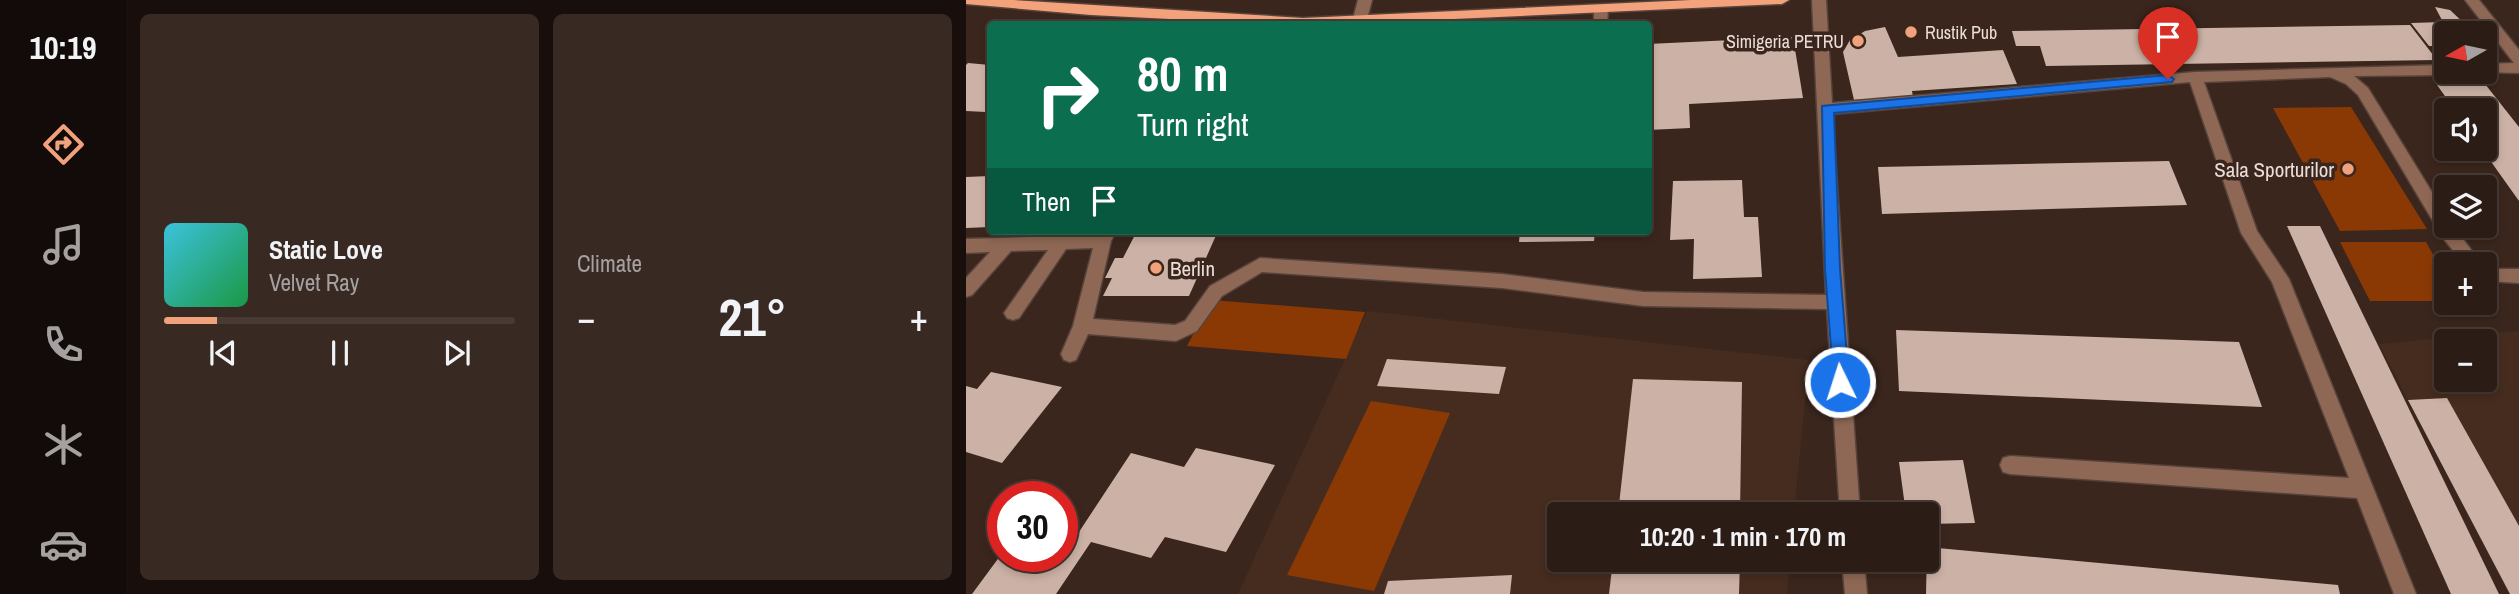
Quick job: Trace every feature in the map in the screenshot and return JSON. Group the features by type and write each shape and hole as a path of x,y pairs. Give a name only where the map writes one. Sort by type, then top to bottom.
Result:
{"main road":[{"path":"1322,21 1601,17 1782,0"},
{"path":"966,1 1275,21"}],"street":[{"path":"1360,19 1365,0"},
{"path":"1819,0 1827,109 1835,302 1849,502"},
{"path":"2472,0 2519,60"},
{"path":"2497,69 2519,68"},
{"path":"1827,109 2195,76 2434,70"},
{"path":"2332,72 2351,81 2363,92 2449,233 2464,252"},
{"path":"2195,76 2249,233 2280,279 2405,594"},
{"path":"966,246 1062,243 1105,236 1082,326 1070,354"},
{"path":"1013,313 1062,243"},
{"path":"966,290 1006,244"},
{"path":"1082,326 1176,332 1191,326 1216,291 1260,265 1503,281 1643,299 1835,302"},
{"path":"2497,276 2519,276"},
{"path":"2010,465 2365,489"},
{"path":"1854,572 1856,594"}],"shaded area":[{"name":"Sala Sporturilor","path":"2351,107 2427,229 2340,231 2273,108"},
{"path":"2340,242 2426,242 2434,256 2434,301 2370,301"},
{"path":"1211,300 1365,312 1346,359 1187,346"},
{"path":"1367,311 1809,360 1795,502 1547,502 1547,572 1789,572 1787,594 1238,594"},
{"path":"2519,331 2519,594 2509,594 2379,344 2434,339 2434,392 2497,392 2497,333"},
{"path":"1371,401 1450,413 1374,591 1287,575"}],"building":[{"path":"2435,7 2450,10 2462,21 2442,21"},
{"path":"2434,22 2434,46 2429,46 2411,23"},
{"path":"2410,25 2434,56 2434,60 2046,66 2040,46 2016,46 2012,31"},
{"path":"1885,27 1898,57 2003,50 2017,84 1912,91 1913,97 1854,100 1843,52 1850,40 1865,31"},
{"path":"1793,37 1803,98 1689,104 1690,128 1652,130 1652,44"},
{"path":"966,65 987,65 986,112 966,111"},
{"path":"2485,84 2496,98 2446,98 2437,85"},
{"path":"2497,99 2519,127 2519,201 2491,161 2497,161"},
{"path":"2169,161 2187,205 1882,214 1878,167"},
{"path":"987,176 987,227 966,228 966,177"},
{"path":"1742,180 1744,217 1758,217 1762,277 1693,279 1694,239 1670,240 1673,181"},
{"path":"2287,226 2320,226 2499,594 2451,594"},
{"name":"Berlin","path":"1135,235 1216,235 1189,296 1103,296 1112,278 1105,278 1115,258 1123,258"},
{"path":"1520,235 1595,235 1594,241 1519,242"},
{"path":"1896,330 2239,342 2262,407 1899,391"},
{"path":"1387,359 1506,367 1499,394 1377,386"},
{"path":"991,372 1062,387 1002,463 966,452 966,386 977,389"},
{"path":"1633,379 1742,382 1740,502 1619,502"},
{"path":"2447,398 2519,526 2519,594 2510,594 2408,400"},
{"path":"1196,448 1275,465 1226,552 1165,537 1151,558 1091,542 1078,561 1078,533 1131,453 1184,467"},
{"path":"1963,460 1975,523 1939,524 1939,502 1904,502 1899,462"},
{"path":"1939,548 2338,585 2340,594 1926,594 1926,572 1939,572"},
{"path":"988,572 1071,572 1056,594 972,594"},
{"path":"1612,572 1740,572 1739,594 1609,594"},
{"path":"1512,575 1510,594 1384,594 1388,581"}],"place":[{"name":"Rustik Pub","path":"1911,32"},
{"name":"Simigeria PETRU","path":"1858,41"},
{"name":"Sala Sporturilor","path":"2348,169"},
{"name":"Berlin","path":"1156,268"}],"route":[{"path":"1840,382 1827,109 2168,79"}]}
